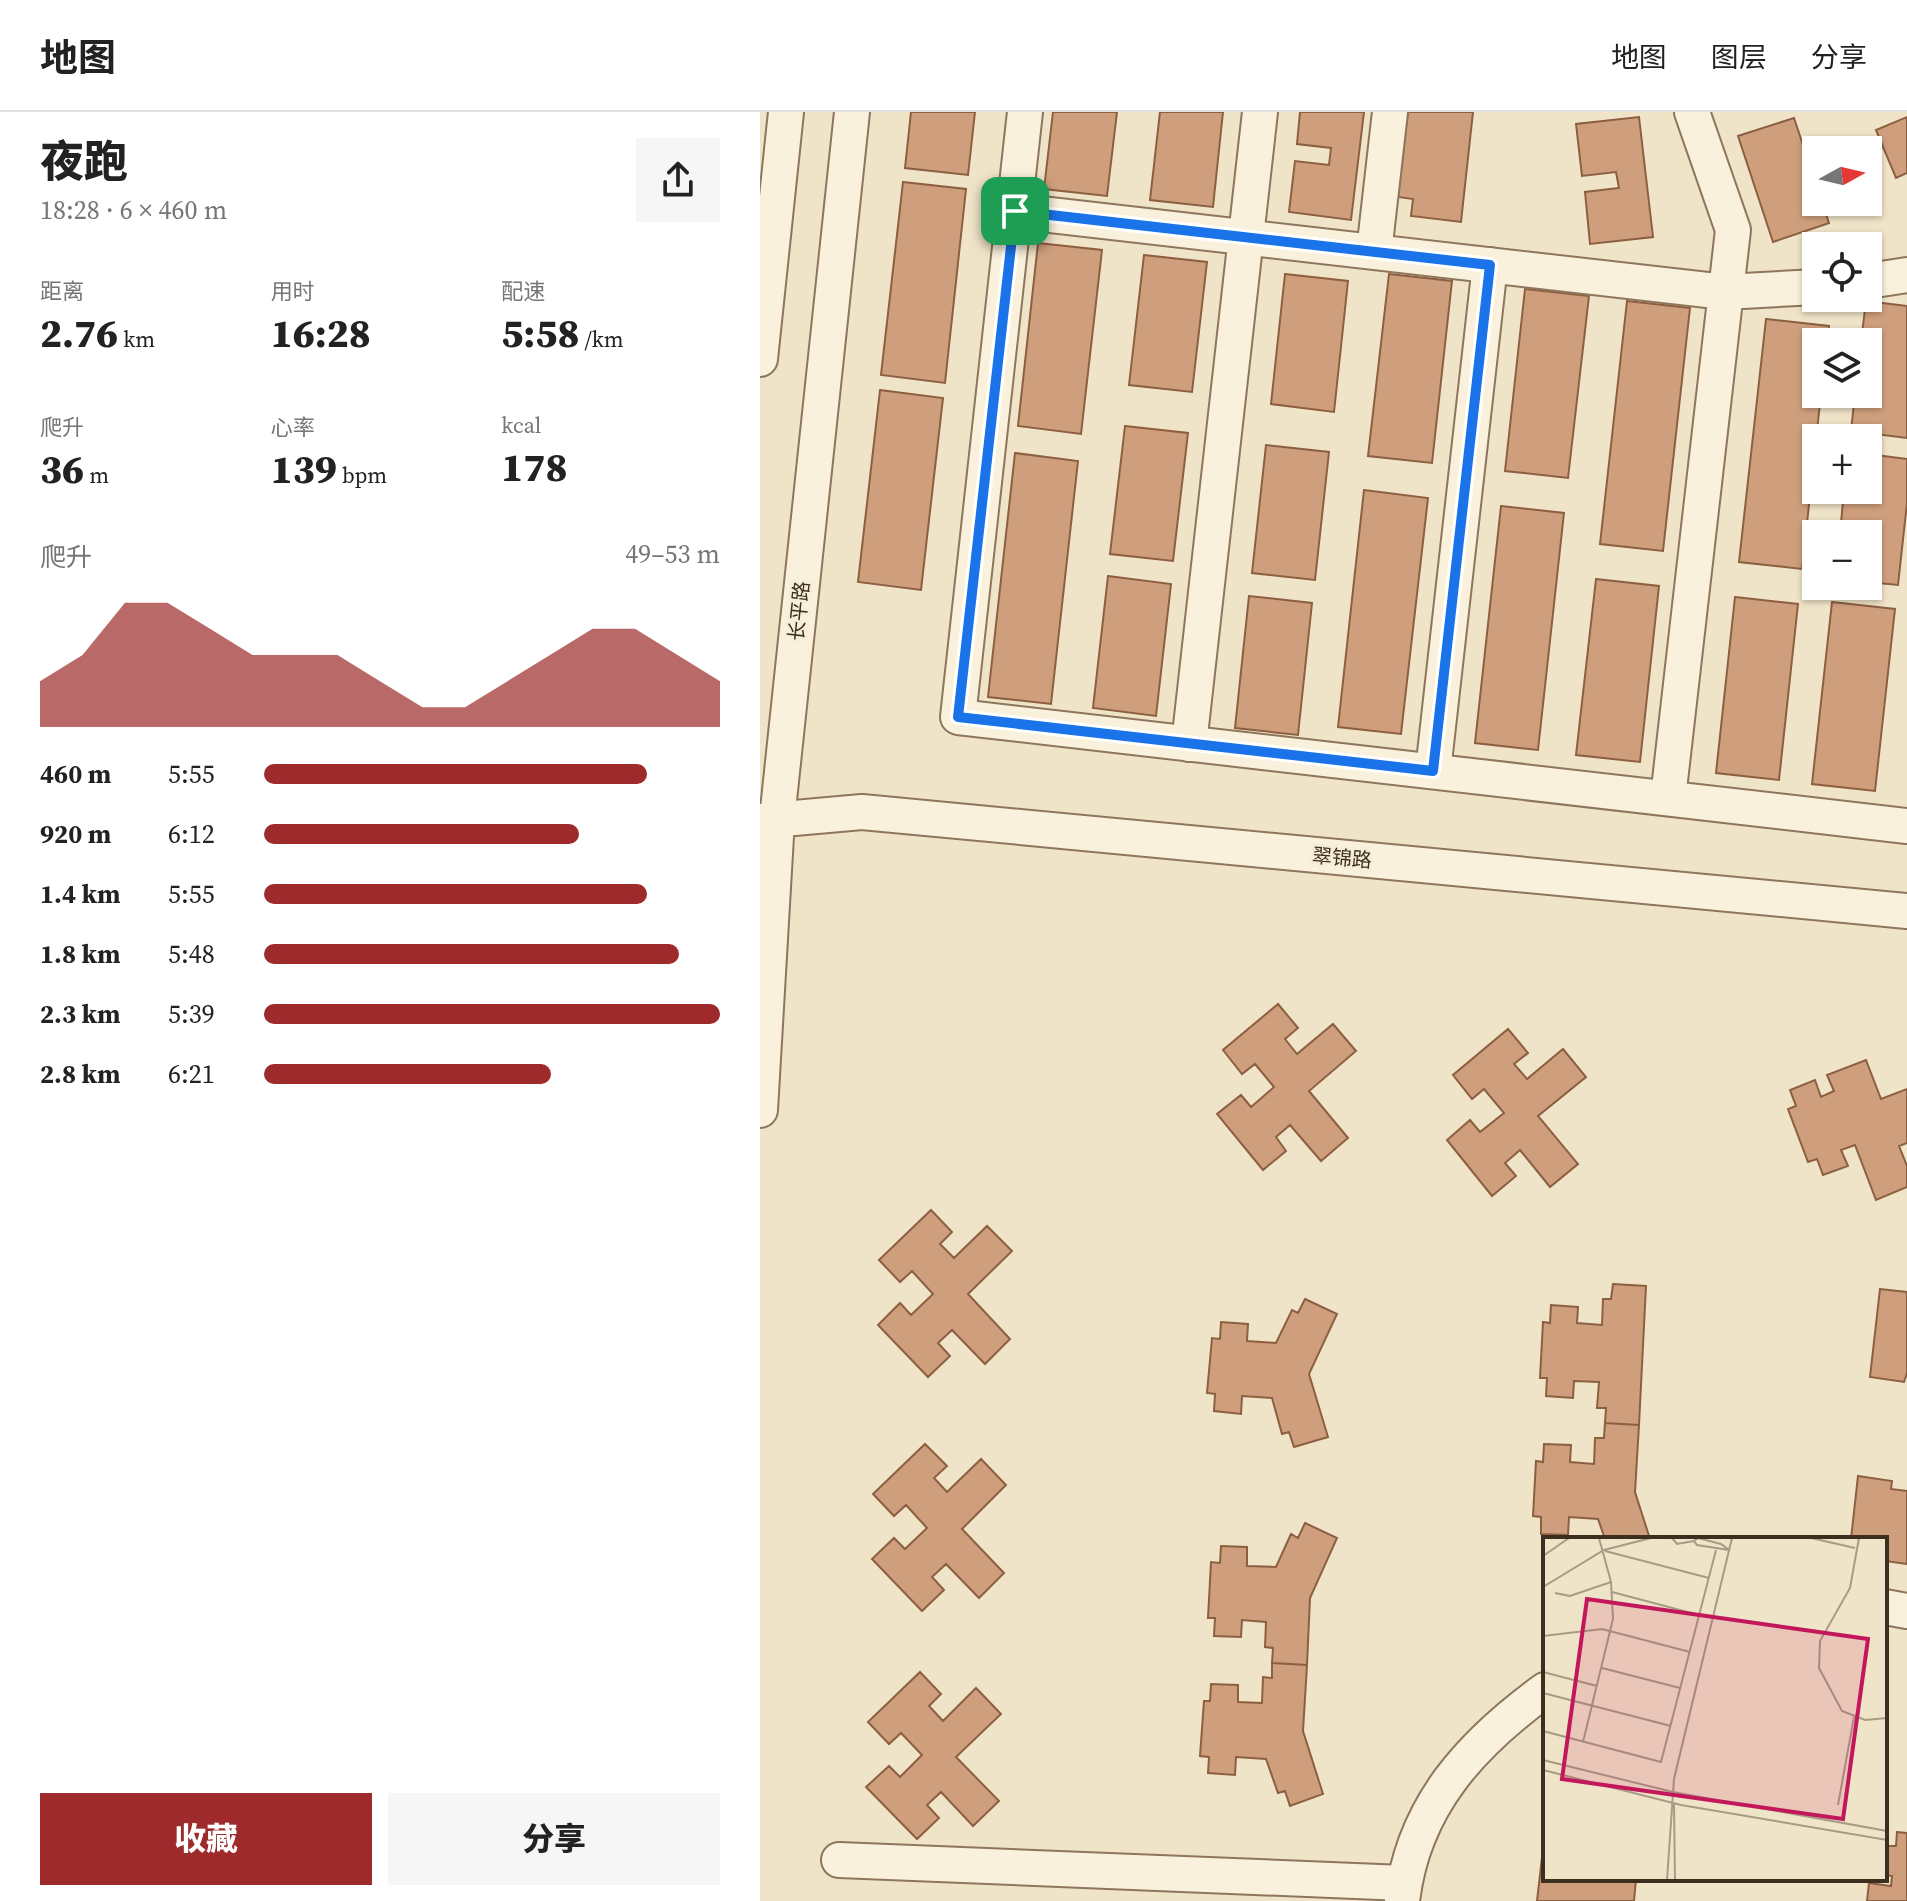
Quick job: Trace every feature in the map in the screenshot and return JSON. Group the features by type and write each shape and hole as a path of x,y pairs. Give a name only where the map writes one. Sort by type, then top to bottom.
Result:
{"street":[{"path":"760,359 786,112"},
{"name":"长平路","path":"760,1110 769,820 852,112"},
{"path":"1025,112 958,717 1907,826"},
{"path":"1189,744 1260,112"},
{"path":"1374,252 1390,112"},
{"path":"1668,798 1733,230 1692,112"},
{"path":"1015,211 1725,292 1802,288"},
{"path":"1433,771 1490,265"},
{"path":"1882,279 1907,275"},
{"name":"翠锦路","path":"769,820 862,812 1907,911"},
{"path":"1887,1607 1907,1611"},
{"path":"839,1860 1403,1892 1412,1850 1432,1802 1472,1754 1517,1710 1543,1691"}],"building":[{"path":"911,112 975,112 968,175 905,168"},
{"path":"1053,112 1117,112 1107,196 1044,189"},
{"path":"1160,112 1223,112 1213,207 1150,200"},
{"path":"1300,112 1364,112 1351,220 1289,212 1295,161 1329,165 1331,148 1297,144"},
{"path":"1408,112 1473,112 1461,222 1411,216 1413,199 1398,197"},
{"path":"1639,117 1653,237 1590,244 1585,192 1619,188 1616,172 1582,176 1576,124"},
{"path":"1907,117 1907,173 1896,178 1882,144 1882,136 1878,136 1876,130"},
{"path":"1794,118 1802,142 1802,216 1827,216 1829,223 1773,242 1738,136"},
{"path":"903,182 966,189 945,383 881,375"},
{"path":"1038,243 1102,250 1081,434 1018,426"},
{"path":"1144,255 1207,262 1192,392 1129,385"},
{"path":"1285,274 1348,281 1334,412 1271,404"},
{"path":"1389,274 1452,281 1432,463 1368,456"},
{"path":"1525,289 1589,296 1568,478 1505,471"},
{"path":"1627,301 1690,308 1663,551 1600,544"},
{"path":"1882,303 1907,306 1907,438 1882,435 1882,424 1852,424 1853,408 1882,408 1882,328 1863,328 1865,312 1882,312"},
{"path":"1766,319 1829,326 1802,328 1802,408 1819,408 1818,424 1802,424 1802,504 1809,504 1807,520 1802,520 1802,569 1739,562"},
{"path":"880,390 943,398 921,590 858,582"},
{"path":"1125,426 1188,433 1173,561 1110,554"},
{"path":"1266,445 1329,452 1315,580 1252,573"},
{"path":"1015,453 1078,461 1051,704 988,697"},
{"path":"1882,456 1907,459 1907,503 1898,585 1882,583 1882,520 1841,520 1843,504 1882,504"},
{"path":"1364,490 1428,498 1401,734 1338,727"},
{"path":"1501,506 1564,513 1538,750 1475,743"},
{"path":"1108,576 1171,584 1156,716 1093,708"},
{"path":"1596,579 1659,586 1640,762 1576,755"},
{"path":"1249,596 1312,603 1298,735 1235,728"},
{"path":"1735,597 1798,604 1779,780 1716,773"},
{"path":"1832,602 1895,609 1875,791 1812,784"},
{"path":"1278,1004 1298,1028 1285,1039 1297,1054 1333,1024 1356,1051 1309,1091 1348,1138 1321,1161 1290,1125 1276,1137 1286,1151 1263,1170 1217,1114 1241,1095 1251,1107 1274,1087 1255,1064 1242,1074 1223,1050"},
{"path":"1508,1029 1528,1053 1514,1064 1527,1079 1563,1049 1586,1077 1538,1116 1578,1164 1550,1187 1520,1150 1505,1163 1516,1176 1492,1196 1447,1140 1470,1120 1480,1132 1504,1113 1484,1089 1472,1099 1453,1075"},
{"path":"1866,1060 1881,1099 1907,1089 1907,1143 1899,1146 1907,1166 1907,1187 1876,1200 1855,1145 1841,1150 1848,1166 1823,1175 1817,1159 1808,1162 1788,1109 1796,1106 1790,1090 1815,1080 1821,1097 1834,1091 1827,1075"},
{"path":"931,1210 952,1232 940,1244 954,1258 987,1226 1012,1251 968,1294 1010,1339 985,1364 952,1330 938,1343 950,1356 928,1377 878,1325 900,1303 911,1315 933,1294 912,1271 900,1282 879,1260"},
{"path":"1613,1284 1646,1286 1639,1425 1605,1423 1606,1408 1597,1408 1599,1382 1574,1381 1573,1398 1546,1396 1547,1378 1540,1378 1543,1322 1550,1323 1551,1305 1578,1307 1577,1323 1602,1325 1603,1299 1611,1299"},
{"path":"1880,1289 1907,1292 1907,1373 1904,1382 1870,1377"},
{"path":"1305,1299 1337,1314 1309,1374 1328,1437 1294,1447 1289,1432 1282,1434 1272,1398 1242,1396 1241,1414 1214,1411 1215,1394 1207,1393 1212,1338 1220,1339 1221,1322 1248,1324 1247,1341 1276,1343 1292,1310 1298,1313"},
{"path":"1605,1423 1639,1425 1635,1492 1649,1537 1604,1537 1598,1519 1569,1517 1568,1535 1541,1534 1541,1517 1533,1516 1536,1461 1543,1462 1544,1444 1571,1445 1570,1462 1594,1464 1595,1438 1604,1438"},
{"path":"925,1444 947,1466 934,1478 947,1492 981,1459 1006,1485 962,1529 1004,1573 979,1598 946,1564 932,1577 944,1590 922,1611 872,1559 894,1538 905,1549 927,1528 906,1505 894,1516 873,1494"},
{"path":"1858,1476 1892,1481 1891,1489 1907,1491 1907,1564 1887,1561 1887,1537 1851,1537"},
{"path":"1305,1523 1337,1538 1310,1598 1307,1665 1272,1663 1273,1648 1265,1647 1266,1622 1242,1620 1241,1637 1214,1636 1215,1618 1208,1618 1211,1562 1220,1563 1221,1546 1247,1547 1247,1566 1276,1567 1291,1534 1298,1538"},
{"path":"1272,1663 1307,1665 1303,1731 1323,1794 1290,1806 1285,1791 1278,1793 1266,1759 1236,1757 1235,1775 1208,1773 1209,1757 1200,1756 1204,1701 1210,1701 1211,1684 1238,1685 1238,1702 1262,1703 1263,1677 1272,1678"},
{"path":"920,1672 941,1694 929,1706 943,1721 976,1688 1001,1714 956,1757 999,1801 973,1826 941,1792 927,1805 939,1818 917,1839 866,1787 889,1766 900,1777 922,1755 901,1733 889,1744 868,1722"},
{"path":"1897,1832 1907,1833 1907,1901 1867,1901 1869,1883 1891,1886 1892,1876 1887,1875 1887,1853 1888,1846 1896,1846"},
{"path":"1543,1848 1543,1881 1636,1881 1634,1901 1537,1901"}],"route":[{"path":"1015,211 1490,265 1433,771 958,717 1015,211"}]}
